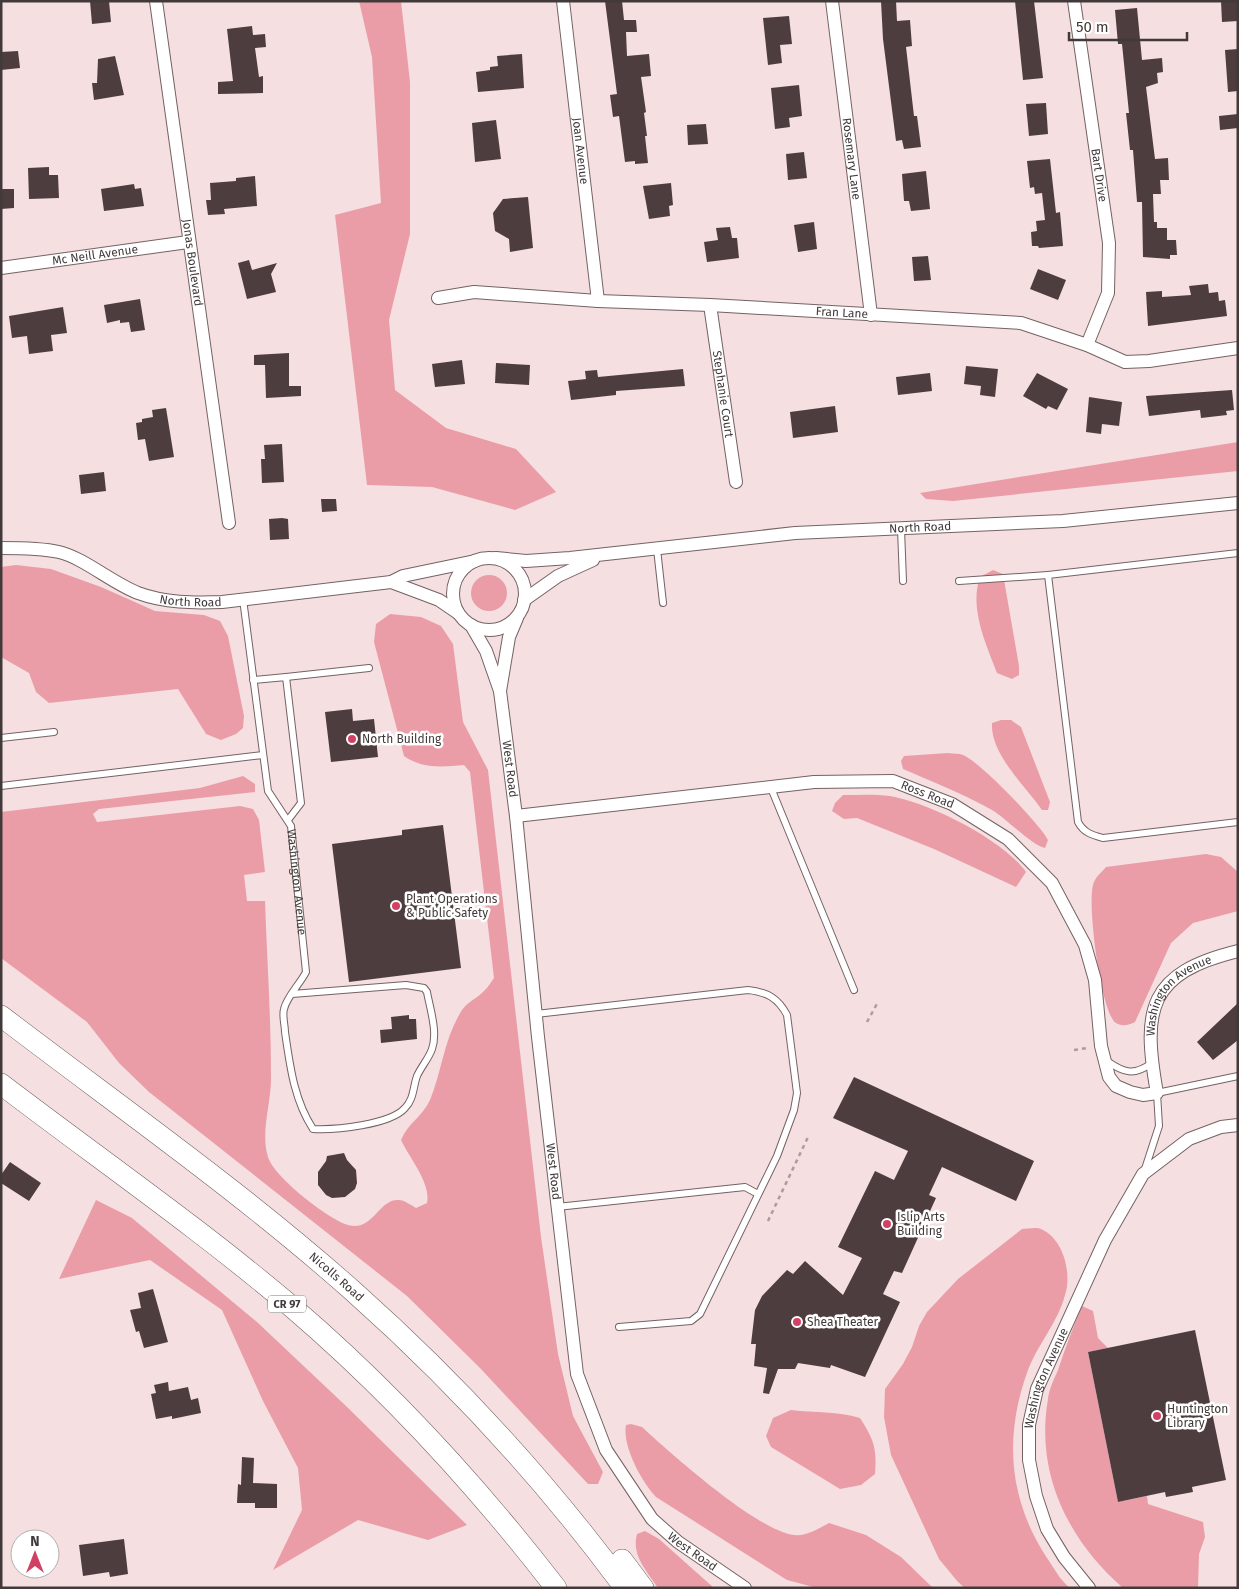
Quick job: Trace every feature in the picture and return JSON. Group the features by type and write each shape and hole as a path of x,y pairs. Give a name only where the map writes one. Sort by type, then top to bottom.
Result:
{"highway":[{"name":"Nicolls Road","path":"1,1016 248,1204 354,1292 403,1338 492,1428 587,1538 625,1588"},
{"name":"CR 97","path":"1,1084 226,1254 293,1308 335,1346 424,1434 503,1523 556,1588"},
{"path":"1,1094 75,1140"},
{"path":"538,1481 617,1555 643,1588"}],"street":[{"name":"Jonas Boulevard","path":"156,1 188,242 229,522"},
{"name":"Joan Avenue","path":"563,1 598,301"},
{"name":"Rosemary Lane","path":"832,1 871,315"},
{"name":"Bart Drive","path":"1074,1 1109,243 1108,293 1087,345"},
{"name":"Mc Neill Avenue","path":"1,268 188,242"},
{"name":"Fran Lane","path":"438,298 474,292 598,301 710,305 1021,324 1087,345 1125,362 1149,362 1238,348"},
{"name":"Stephanie Court","path":"710,305 736,482"},
{"name":"North Road","path":"496,558 545,560 795,533 1063,521 1237,506"},
{"name":"North Road","path":"1,548 60,552 113,582 139,593 166,601 222,602 391,582 403,576 476,560"},
{"name":"North Road","path":"524,600 558,576 604,555"},
{"path":"496,558 516,570 523,581 524,600 518,616 509,624 498,629 486,630 471,625 458,613 453,595 454,584 465,567 476,560 496,558"},
{"name":"North Road","path":"391,582 439,600 458,613"},
{"name":"West Road","path":"500,691 510,637 518,616"},
{"name":"West Road","path":"471,625 486,651 500,691 516,816 557,1207 577,1374 606,1450 652,1519 678,1542 745,1588"},
{"name":"Ross Road","path":"516,816 814,782 893,781 952,804 1008,838 1052,883 1085,945 1095,980 1104,1059 1109,1077 1116,1086 1130,1092 1143,1095 1157,1093"},
{"name":"Washington Avenue","path":"1157,1093 1149,1031 1159,996 1173,978 1197,963 1238,951"},
{"name":"Washington Avenue","path":"1089,1588 1064,1557 1047,1529 1036,1496 1029,1460 1029,1425 1037,1389 1106,1240 1143,1174 1189,1139 1222,1127 1238,1125"}],"lane":[{"path":"900,528 903,581"},
{"path":"657,549 663,603"},
{"path":"960,581 1048,575 1238,553"},
{"path":"1048,575 1078,822 1082,829 1088,834 1102,838 1238,822"},
{"name":"Washington Avenue","path":"243,599 268,791 292,826 306,972 292,994 283,1009 292,1077 299,1104 313,1129 340,1129 399,1113 411,1100 416,1077 433,1048 434,1029 427,992 415,984 292,994"},
{"path":"253,680 369,668"},
{"path":"286,677 300,803 288,820"},
{"path":"1,738 54,732"},
{"path":"1,786 72,776 263,755"},
{"path":"772,788 854,990"},
{"path":"536,1014 748,990 761,991 773,996 782,1004 787,1015 797,1093 790,1125 700,1314 691,1320 619,1327"},
{"path":"1104,1059 1122,1072 1134,1073 1152,1063"},
{"path":"1157,1093 1238,1076"},
{"name":"Washington Avenue","path":"1143,1174 1156,1142 1159,1126 1157,1093"},
{"path":"557,1207 745,1187 758,1194"}],"path":[{"path":"867,1022 878,1002"},
{"path":"1074,1050 1093,1048"},
{"path":"768,1221 810,1135"}],"shaded area":[{"path":"359,1 401,1 410,82 410,234 389,320 395,390 446,428 516,449 556,492 515,510 432,487 367,485 335,215 381,203 372,57"},
{"path":"1238,442 1238,471 953,501 926,499 920,493"},
{"path":"16,565 51,569 101,587 155,611 204,615 220,621 228,636 244,716 243,728 236,734 221,740 206,734 178,689 49,703 36,692 29,673 1,657 1,567"},
{"path":"993,570 1003,574 1019,666 1019,675 1012,679 997,673 980,626 976,601 977,589 980,577"},
{"path":"489,575 502,580 507,593 502,606 489,611 476,606 471,593 476,580"},
{"path":"390,614 421,617 441,626 453,644 463,722 488,770 541,1237 558,1354 573,1416 603,1472 598,1484 588,1484 480,1368 407,1296 149,1092 119,1063 87,1022 1,958 1,812 200,788 243,776 255,784 255,792 99,809 93,814 97,822 240,806 253,809 259,820 265,872 244,875 247,901 265,901 271,1053 271,1085 265,1137 268,1157 272,1165 291,1186 328,1215 348,1225 357,1226 364,1224 392,1201 403,1201 416,1208 427,1203 426,1187 423,1179 401,1140 407,1129 430,1100 447,1043 462,1010 482,993 494,978 470,772 464,765 425,765 404,756 374,642 376,624"},
{"path":"1001,720 1011,720 1021,727 1050,802 1048,810 1042,810 1002,758 993,735 992,723"},
{"path":"948,753 963,755 995,780 1043,832 1048,840 1045,848 1026,837 992,810 959,793 903,769 901,761 904,756"},
{"path":"843,795 890,796 925,806 983,835 1000,847 1026,872 1016,887 934,849 857,818 844,819 832,811 835,803"},
{"path":"1206,854 1221,857 1238,872 1238,911 1193,923 1171,943 1135,1022 1126,1025 1116,1023 1110,1015 1105,1000 1097,958 1092,913 1093,885 1095,880 1106,867"},
{"path":"96,1200 132,1218 257,1322 467,1525 428,1540 358,1520 273,1570 302,1510 298,1468 263,1401 222,1310 150,1260 59,1279"},
{"path":"1022,1229 1041,1229 1049,1234 1061,1249 1067,1268 1067,1287 1062,1305 1032,1360 1020,1394 1013,1442 1014,1466 1024,1513 1034,1536 1047,1558 1057,1574 1070,1588 965,1588 939,1559 891,1455 884,1417 885,1389 903,1364 927,1312 958,1279"},
{"path":"1082,1306 1093,1311 1098,1338 1108,1348 1088,1352 1118,1502 1147,1496 1148,1504 1203,1522 1205,1537 1199,1554 1198,1588 1123,1588 1086,1549 1060,1503 1046,1453 1045,1426 1048,1399"},
{"path":"791,1410 835,1413 860,1418 869,1432 874,1445 875,1474 861,1485 840,1489 771,1447 766,1436 773,1418"},
{"path":"631,1424 642,1427 718,1492 765,1524 785,1533 800,1535 829,1523 866,1535 901,1557 933,1588 817,1588 787,1580 656,1497 639,1473 630,1453 627,1443 626,1425"},
{"path":"645,1531 659,1539 714,1588 658,1588 641,1562 636,1549 637,1534"}],"building":[{"path":"90,1 109,1 111,22 92,24"},
{"path":"605,1 622,1 624,20 636,20 637,32 626,32 627,56 649,54 651,76 641,77 646,112 644,113 648,163 635,164 635,161 625,162 619,116 613,117 610,95 617,94"},
{"path":"881,1 896,1 897,21 910,20 912,46 906,47 914,116 917,116 921,147 904,149 902,140 896,141 883,39"},
{"path":"1015,1 1034,1 1043,78 1023,80"},
{"path":"1221,1 1238,1 1238,21 1222,22"},
{"path":"1137,8 1142,60 1162,58 1163,72 1157,73 1158,83 1146,87 1155,159 1168,158 1169,180 1160,180 1161,194 1153,194 1154,222 1157,222 1157,228 1167,228 1167,240 1176,240 1177,255 1170,255 1170,259 1143,257 1142,202 1137,202 1133,150 1130,150 1126,113 1129,113 1122,44 1118,44 1115,10"},
{"path":"789,16 792,44 780,45 782,63 768,65 763,18"},
{"path":"252,26 253,35 265,34 266,47 255,48 259,77 263,76 263,93 218,94 218,82 233,81 227,29"},
{"path":"1238,49 1238,91 1228,92 1225,50"},
{"path":"18,51 20,68 1,70 1,52"},
{"path":"522,54 524,88 478,92 476,72 490,70 490,67 498,66 497,56"},
{"path":"115,56 124,95 94,100 92,83 97,83 98,59"},
{"path":"799,85 802,116 789,118 790,127 775,129 771,88"},
{"path":"1046,103 1048,134 1029,136 1026,104"},
{"path":"1238,114 1238,128 1220,130 1219,116"},
{"path":"496,120 501,159 475,162 472,123"},
{"path":"706,124 708,144 688,145 687,125"},
{"path":"804,152 807,178 788,180 786,154"},
{"path":"1050,159 1056,213 1060,212 1063,246 1039,248 1038,246 1032,246 1031,232 1037,231 1036,221 1045,220 1042,193 1035,194 1034,187 1030,188 1027,161"},
{"path":"49,167 49,175 58,175 59,198 29,199 28,168"},
{"path":"926,171 930,209 911,211 909,201 904,201 902,174"},
{"path":"255,176 257,206 224,209 225,214 208,215 206,200 211,200 210,183 236,181 236,178"},
{"path":"671,183 673,205 669,206 670,216 649,219 643,186"},
{"path":"134,184 135,189 141,188 144,206 104,211 101,189"},
{"path":"1,189 14,189 14,208 1,209"},
{"path":"528,197 533,248 510,252 509,239 495,231 493,213 503,199"},
{"path":"814,222 817,249 798,252 794,225"},
{"path":"730,227 732,238 737,238 739,258 707,262 704,242 718,240 716,228"},
{"path":"928,256 931,280 914,281 912,257"},
{"path":"249,260 252,270 277,263 271,274 276,292 247,299 238,263"},
{"path":"1038,269 1066,280 1058,300 1030,289"},
{"path":"1208,284 1209,293 1218,292 1219,301 1225,300 1227,316 1148,326 1146,292 1162,291 1162,297 1191,295 1189,286"},
{"path":"140,299 145,330 131,332 129,322 120,323 120,320 107,323 104,305"},
{"path":"63,307 67,333 51,335 53,351 29,354 27,336 12,338 9,316"},
{"path":"289,353 289,386 301,386 301,396 266,398 265,365 254,365 254,355"},
{"path":"462,360 465,384 435,387 432,364"},
{"path":"496,363 530,365 529,385 495,383"},
{"path":"966,366 998,369 995,397 980,395 981,386 964,384"},
{"path":"683,369 685,386 616,391 616,395 571,400 568,381 586,379 585,371 597,370 598,377"},
{"path":"930,373 932,391 898,395 896,377"},
{"path":"1037,373 1068,389 1057,410 1048,406 1046,409 1023,396"},
{"path":"1232,390 1234,410 1226,411 1227,415 1201,418 1200,410 1149,416 1146,396"},
{"path":"1089,397 1122,402 1119,426 1102,424 1101,434 1086,432"},
{"path":"835,406 838,432 793,438 790,412"},
{"path":"166,408 174,457 149,461 145,439 138,440 136,423 142,422 142,419 153,417 152,410"},
{"path":"282,444 284,482 262,483 261,459 265,459 264,445"},
{"path":"104,472 106,491 81,494 79,475"},
{"path":"321,499 336,499 337,511 322,512"},
{"path":"269,519 288,519 289,539 270,540"},
{"name":"North Building","path":"352,709 353,721 374,719 378,757 331,762 325,712"},
{"name":"Plant Operations & Public Safety","path":"443,825 461,968 349,982 332,844 402,835 402,830"},
{"path":"1238,1003 1238,1040 1213,1060 1197,1042"},
{"path":"409,1015 409,1019 416,1019 417,1039 381,1043 380,1030 392,1029 391,1017"},
{"name":"Islip Arts Building","path":"854,1077 1034,1161 1016,1201 942,1167 929,1195 936,1198 902,1273 894,1271 883,1294 900,1302 865,1377 831,1365 830,1368 798,1363 795,1369 778,1369 769,1394 763,1393 767,1368 754,1366 756,1344 751,1344 755,1310 762,1296 787,1270 793,1274 805,1261 843,1295 862,1258 838,1247 875,1171 894,1180 908,1151 833,1118"},
{"path":"344,1153 347,1160 356,1170 357,1183 355,1189 345,1197 332,1198 326,1195 318,1185 318,1172 326,1161 327,1156"},
{"path":"10,1162 41,1183 29,1201 1,1183 1,1175"},
{"path":"153,1289 168,1342 144,1348 139,1331 136,1332 130,1310 141,1308 138,1293"},
{"name":"Huntington Library","path":"1195,1330 1226,1480 1192,1487 1193,1492 1166,1497 1165,1492 1118,1502 1088,1352"},
{"path":"168,1382 169,1391 188,1387 191,1400 198,1398 201,1413 172,1419 172,1416 156,1419 151,1394 156,1393 154,1385"},
{"path":"242,1457 254,1458 253,1483 277,1484 277,1508 255,1508 255,1503 237,1503 238,1484 241,1485"},
{"path":"124,1539 128,1574 110,1577 109,1572 83,1576 79,1545"}],"place":[{"name":"North Building","path":"352,739"},
{"name":"Plant Operations & Public Safety","path":"396,906"},
{"name":"Islip Arts Building","path":"887,1224"},
{"name":"Shea Theater","path":"797,1322"},
{"name":"Huntington Library","path":"1157,1416"}]}
